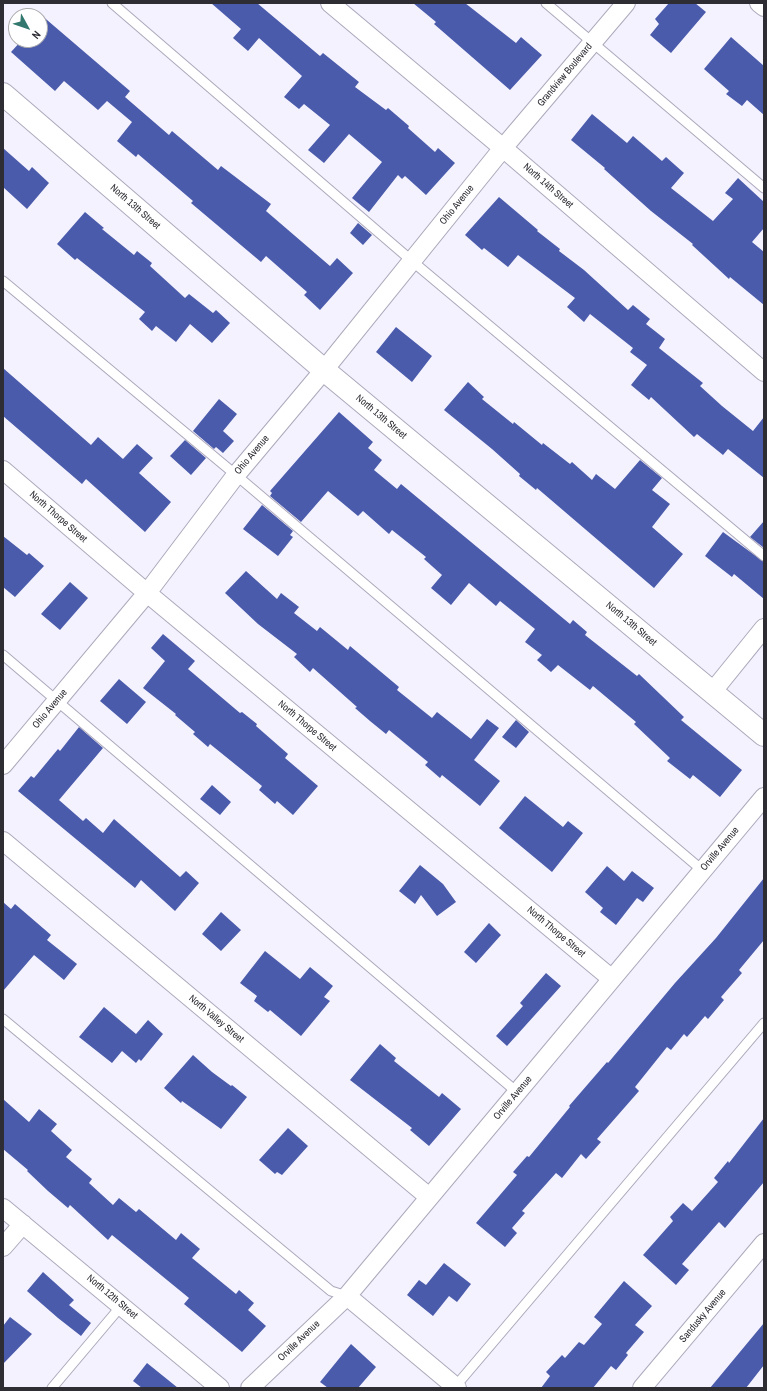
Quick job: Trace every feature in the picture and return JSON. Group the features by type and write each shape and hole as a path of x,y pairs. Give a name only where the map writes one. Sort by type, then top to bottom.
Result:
{"street":[{"name":"North 14th Street","path":"330,3 503,148 764,372"},
{"name":"Grandview Boulevard","path":"503,148 626,3"},
{"path":"760,3 764,7"},
{"name":"North 13th Street","path":"3,94 324,370 713,691 764,735"},
{"name":"Ohio Avenue","path":"3,765 147,593 236,475 324,370 503,148"},
{"name":"North Thorpe Street","path":"3,470 147,593 612,979"},
{"path":"713,691 764,628"},
{"name":"Orville Avenue","path":"250,1388 347,1296 764,797"},
{"name":"North Valley Street","path":"3,841 429,1197"},
{"name":"North 12th Street","path":"3,1208 122,1305 220,1388"},
{"path":"3,1247 22,1224"},
{"name":"Sandusky Avenue","path":"642,1388 764,1243"},
{"path":"347,1296 455,1388"}],"lane":[{"path":"112,3 412,261 764,556"},
{"path":"546,3 764,188"},
{"path":"3,281 236,475 702,870"},
{"path":"3,655 518,1093"},
{"path":"3,1019 331,1291 347,1296"},
{"path":"455,1388 764,1023"},
{"path":"52,1388 122,1305"}],"building":[{"path":"211,3 257,3 320,56 323,53 359,82 355,87 386,110 388,108 409,126 408,128 435,152 438,148 455,163 426,195 405,176 402,179 398,175 369,212 352,198 382,162 349,134 324,163 308,150 330,125 304,104 299,109 284,97 302,76 259,38 248,51 233,38 241,29"},
{"path":"413,3 465,3 516,43 521,37 542,55 510,90 434,24 436,22"},
{"path":"669,3 695,3 706,12 671,53 650,35 659,24 655,19"},
{"path":"48,21 130,91 125,97 169,135 172,131 218,170 221,166 271,204 266,211 330,266 337,258 353,273 320,310 304,295 307,292 266,256 261,262 191,203 193,201 138,154 136,157 117,141 132,122 107,101 98,110 64,81 55,91 11,52 15,48 48,48"},
{"path":"731,37 764,66 764,115 747,100 742,106 726,94 729,91 704,69"},
{"path":"592,114 627,143 633,136 662,161 666,157 684,173 671,188 713,221 733,199 725,193 738,178 764,202 764,228 752,242 764,252 764,305 730,277 729,279 692,245 693,244 651,211 604,169 605,168 571,140"},
{"path":"3,148 29,171 32,167 49,183 27,209 3,187"},
{"path":"499,197 628,310 633,305 650,319 646,324 665,339 659,348 703,383 700,386 722,406 753,431 764,417 764,478 728,449 723,455 697,434 694,437 651,397 649,400 631,385 647,365 630,352 633,348 590,314 584,322 567,307 575,298 518,255 508,267 484,248 482,250 465,235"},
{"path":"85,212 104,228 102,229 134,255 137,251 152,263 150,266 185,298 189,294 213,313 216,310 230,323 212,343 190,324 176,342 156,326 152,331 139,319 145,312 77,258 75,260 57,244"},
{"path":"358,223 372,235 363,245 350,233"},
{"path":"396,327 432,356 412,382 376,352"},
{"path":"3,368 91,445 98,437 123,459 137,444 153,458 139,473 171,502 145,532 86,479 82,484 3,416"},
{"path":"468,382 484,397 482,399 513,424 514,422 542,445 543,443 570,464 572,462 592,480 596,474 615,489 640,460 662,478 652,490 670,504 652,527 683,554 654,588 537,488 536,490 519,476 520,474 492,449 444,410"},
{"path":"219,399 237,414 223,431 234,441 223,453 216,447 214,449 193,431"},
{"path":"339,412 373,442 368,448 382,460 374,470 397,489 401,484 570,624 573,620 587,632 585,635 637,676 639,674 684,717 681,720 742,770 720,797 693,775 690,779 667,761 670,758 634,724 636,722 593,686 590,690 558,665 551,672 537,660 542,655 525,642 535,629 500,601 496,606 469,583 451,605 431,588 442,575 424,559 426,557 392,530 389,534 363,511 358,516 328,491 301,522 270,496 272,493 270,491"},
{"path":"185,440 206,458 191,475 170,456"},
{"path":"262,505 293,531 290,535 293,537 278,556 243,529"},
{"path":"764,521 764,548 750,537"},
{"path":"723,532 764,562 764,599 734,574 732,577 705,556"},
{"path":"3,536 27,555 29,553 44,566 15,597 3,587"},
{"path":"246,571 277,599 281,593 299,607 294,613 317,631 320,627 348,650 350,646 399,687 397,690 432,718 437,712 471,739 487,719 499,728 474,760 500,781 480,806 442,775 440,778 425,765 428,762 389,730 386,734 370,721 355,708 357,707 313,668 310,672 294,657 297,654 258,624 225,593"},
{"path":"70,582 88,598 60,630 41,614"},
{"path":"163,634 195,661 188,669 240,713 242,712 257,724 256,726 288,754 285,758 318,786 293,815 277,801 275,804 259,790 262,786 210,744 208,747 193,734 195,732 175,715 176,714 143,688 165,661 151,648"},
{"path":"119,679 146,702 127,724 100,701"},
{"path":"516,720 529,732 516,748 502,737"},
{"path":"79,727 103,748 59,800 83,821 86,818 103,833 114,819 180,877 186,871 199,883 175,911 141,880 135,888 18,791 31,776 34,778 58,749 60,751"},
{"path":"212,785 231,802 220,815 200,799"},
{"path":"525,796 563,827 568,821 583,833 552,872 499,828"},
{"path":"420,865 443,884 456,902 437,916 421,895 415,904 399,891"},
{"path":"607,866 624,881 632,871 654,888 643,902 637,898 616,925 600,912 603,908 585,892"},
{"path":"764,878 764,940 739,970 742,973 721,997 724,1000 708,1019 705,1016 687,1037 684,1034 671,1050 667,1047 635,1087 639,1091 597,1139 601,1142 586,1159 581,1154 562,1178 556,1173 522,1211 525,1213 512,1228 517,1233 505,1247 476,1223 517,1175 513,1172 527,1156 529,1157 570,1107 569,1106 607,1062 608,1063 675,983 716,938"},
{"path":"3,902 11,909 15,904 51,935 47,940 77,964 64,980 34,955 3,991"},
{"path":"221,912 241,930 221,951 202,934"},
{"path":"489,923 501,935 476,963 464,952"},
{"path":"265,951 300,979 310,967 333,986 324,997 330,1001 301,1036 270,1010 268,1012 254,1001 257,996 240,983"},
{"path":"546,973 561,986 507,1046 496,1036 523,1006 520,1003"},
{"path":"104,1007 136,1034 148,1020 163,1034 141,1061 139,1059 136,1063 122,1051 112,1063 79,1037"},
{"path":"380,1044 396,1058 394,1061 439,1097 442,1093 461,1109 429,1146 410,1130 412,1128 350,1080"},
{"path":"193,1055 212,1072 247,1097 221,1129 182,1101 181,1103 164,1088"},
{"path":"3,1099 29,1122 39,1109 57,1124 51,1131 72,1150 66,1157 92,1179 89,1183 113,1205 119,1198 136,1212 139,1209 176,1240 181,1233 200,1249 192,1258 236,1294 239,1290 254,1303 248,1310 266,1326 242,1352 184,1304 189,1298 112,1235 108,1240 70,1205 68,1208 48,1191 27,1171 28,1170 3,1149"},
{"path":"764,1118 764,1182 725,1228 719,1222 682,1264 689,1270 676,1285 643,1255 673,1221 670,1217 683,1203 692,1211 718,1182 714,1178 728,1161 729,1163"},
{"path":"288,1128 308,1146 282,1175 277,1172 275,1174 259,1160"},
{"path":"444,1263 471,1284 457,1302 449,1296 433,1316 407,1295 419,1280 426,1285"},
{"path":"43,1272 74,1300 69,1305 91,1323 81,1336 27,1291"},
{"path":"624,1281 652,1306 635,1325 644,1332 626,1353 628,1355 616,1370 611,1366 593,1388 541,1388 550,1376 546,1372 562,1355 565,1358 579,1342 584,1345 602,1324 594,1317"},
{"path":"10,1317 32,1334 3,1364 3,1326"},
{"path":"764,1323 764,1365 746,1388 710,1388"},
{"path":"351,1344 376,1367 358,1388 328,1388 320,1382"},
{"path":"147,1363 178,1388 142,1388 133,1381"}]}
